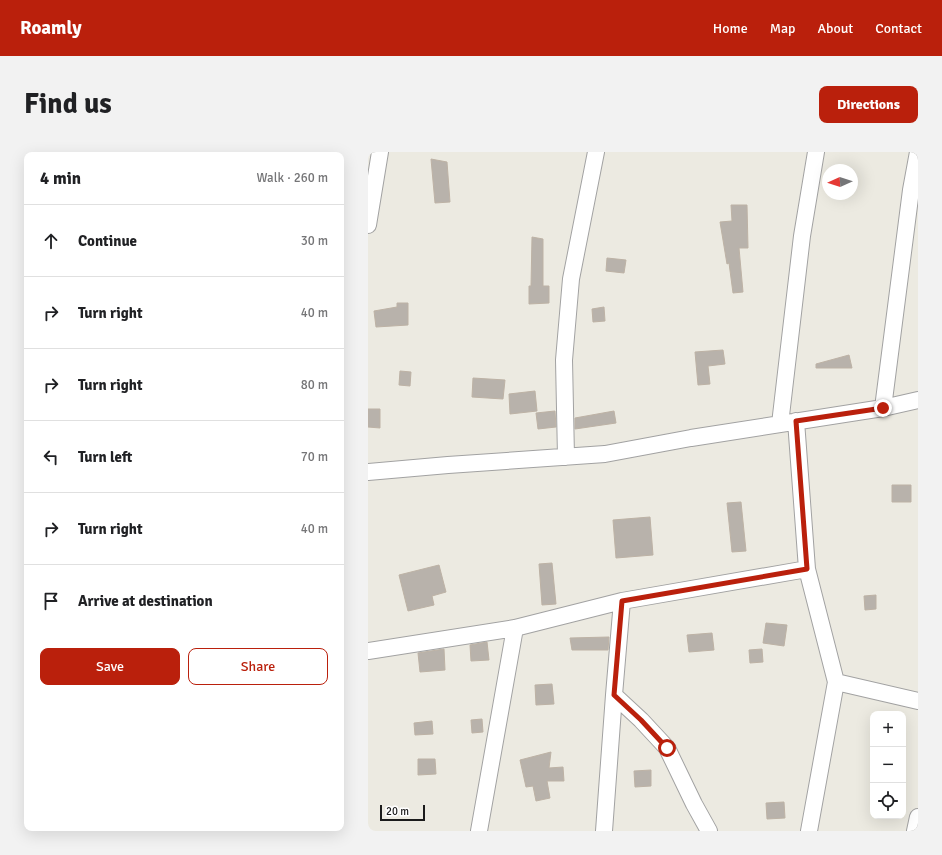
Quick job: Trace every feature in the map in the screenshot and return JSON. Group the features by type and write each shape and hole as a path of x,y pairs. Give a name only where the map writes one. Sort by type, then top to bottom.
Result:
{"street":[{"path":"368,225 380,152"},
{"path":"566,457 564,360 571,279 596,152"},
{"path":"809,831 836,682 807,569 788,422 802,236 816,152"},
{"path":"883,408 911,190 918,152"},
{"path":"368,472 605,454 691,438 883,408 918,400"},
{"path":"368,651 515,628 622,601 807,569"},
{"path":"604,831 622,601"},
{"path":"479,831 515,628"},
{"path":"836,682 918,701"},
{"path":"614,695 641,720 667,748 709,831"},
{"path":"916,831 918,817"}],"building":[{"path":"431,159 447,162 450,202 435,203"},
{"path":"731,205 747,205 748,248 739,248 743,292 733,293 729,263 727,264 720,222 732,221"},
{"path":"532,237 543,239 543,286 549,286 549,303 529,304"},
{"path":"607,258 626,260 624,273 606,271"},
{"path":"397,303 408,303 408,325 376,327 374,311 397,307"},
{"path":"604,307 605,321 593,322 592,309"},
{"path":"723,350 725,364 708,366 710,384 698,385 695,352"},
{"path":"849,355 852,368 816,368 816,364"},
{"path":"400,371 411,372 410,386 399,385"},
{"path":"473,378 505,380 503,399 472,397"},
{"path":"535,391 537,411 510,414 509,394"},
{"path":"368,409 380,409 380,428 368,427"},
{"path":"555,411 556,427 538,429 536,413"},
{"path":"614,411 616,423 575,429 575,418"},
{"path":"892,485 911,485 911,502 892,502"},
{"path":"741,502 746,551 732,552 727,503"},
{"path":"650,517 653,555 616,558 613,520"},
{"path":"552,563 556,604 542,605 539,564"},
{"path":"439,565 446,592 432,596 434,605 408,611 399,575"},
{"path":"876,595 876,609 865,610 864,596"},
{"path":"766,623 787,625 784,646 763,643"},
{"path":"712,633 714,650 689,652 687,635"},
{"path":"609,637 608,650 572,650 570,638"},
{"path":"487,642 489,660 471,661 470,645"},
{"path":"444,649 445,670 420,672 418,653"},
{"path":"762,649 763,662 750,663 749,650"},
{"path":"552,684 554,704 536,705 535,685"},
{"path":"482,719 483,732 472,733 471,720"},
{"path":"432,721 433,734 415,735 414,723"},
{"path":"551,752 549,768 563,767 564,781 547,781 550,798 536,801 533,786 526,787 520,760"},
{"path":"418,759 435,759 436,774 418,775"},
{"path":"651,770 651,786 635,787 634,771"},
{"path":"784,802 785,818 767,819 766,803"}],"route":[{"path":"667,748 641,720 614,695 622,601 807,569 796,421 883,408"}]}
